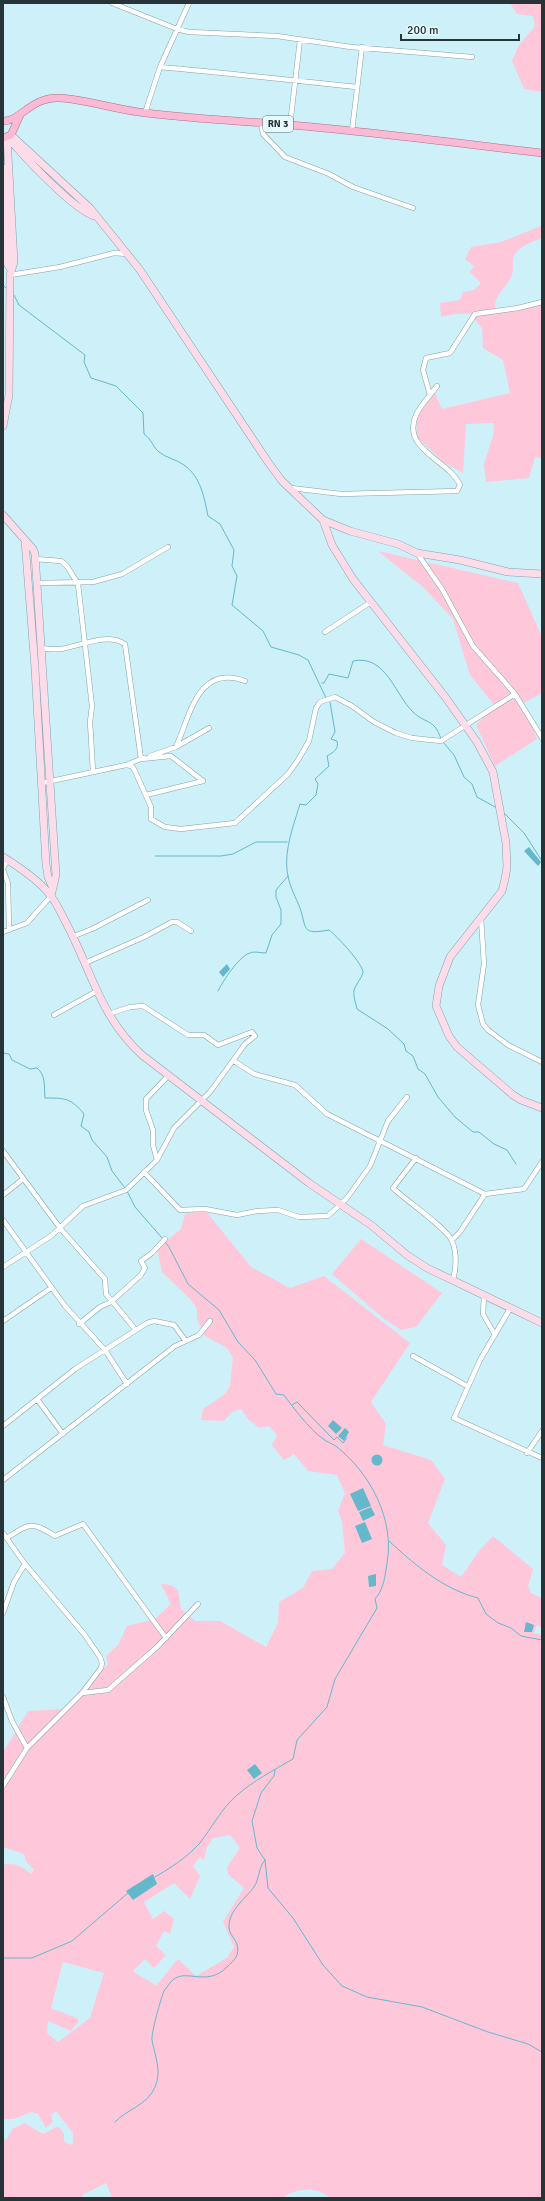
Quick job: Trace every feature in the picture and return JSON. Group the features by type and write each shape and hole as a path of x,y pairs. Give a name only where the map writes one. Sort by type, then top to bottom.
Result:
{"main road":[{"name":"RN 3","path":"5,121 20,115 34,103 46,99 59,98 87,101 145,113 352,131 542,153"},
{"name":"RN 3","path":"8,136 20,115"},
{"path":"5,121 8,136 14,262 10,273"},
{"path":"3,152 8,136"},
{"path":"8,136 53,184 86,213 94,216 119,243 128,254 268,462 291,488 323,520 350,531 398,544 417,553 460,560 508,572 542,574"},
{"path":"3,168 5,233 7,263 10,273 10,291 6,320 6,395 3,426"},
{"path":"3,515 33,549 35,559 51,781 56,875 51,896"},
{"path":"323,520 327,534 343,564 465,725 477,742 492,772 507,854 507,867 502,891 447,962 439,986 437,1010 449,1036 464,1055 513,1095 542,1108"},
{"path":"25,541 34,646 48,877 53,888"},
{"path":"30,607 38,607"},
{"path":"45,826 53,825"},
{"path":"6,859 51,896 74,936 97,991 124,1038 168,1076 407,1255 427,1268 542,1323"}],"street":[{"path":"112,3 188,32 277,36 362,47 472,57"},
{"path":"145,113 160,67 189,3"},
{"path":"290,125 300,40"},
{"path":"352,131 362,47"},
{"path":"160,67 255,75 282,81 357,87"},
{"path":"261,122 263,134 285,157 329,174 343,183 413,208"},
{"path":"114,253 119,243"},
{"path":"10,273 60,267 114,253 128,254"},
{"path":"430,394 423,370 426,358 450,353 475,314 518,308 542,302"},
{"path":"291,488 341,494 457,491 460,485 456,475 425,452 415,440 413,429 416,416 437,386"},
{"path":"36,583 78,584 93,582 122,574 168,548"},
{"path":"417,553 442,589 473,646 515,694 542,738"},
{"path":"35,559 61,561 78,584 92,706 90,722 93,771"},
{"path":"325,632 371,602"},
{"path":"34,646 60,649 101,640 120,641 125,644 141,759"},
{"path":"176,747 198,693 205,685 227,677 244,681"},
{"path":"126,765 132,766 136,771 151,807 151,819 165,827 187,828 235,823 288,774 309,741 316,708 320,702 336,697 352,706 374,722 412,738 441,741 465,725 483,716 515,694"},
{"path":"42,783 126,765 176,747 209,728"},
{"path":"141,759 171,756 203,780 146,795"},
{"path":"6,859 3,869 8,883 8,930"},
{"path":"3,932 27,923 51,896"},
{"path":"74,936 92,929 148,900"},
{"path":"481,918 484,964 478,1005 483,1024 488,1030 508,1045 542,1062"},
{"path":"85,963 144,937 172,922 177,922 191,932"},
{"path":"54,1014 97,991"},
{"path":"3,1267 26,1253 60,1228 83,1206 126,1190 157,1160 174,1128 201,1101 234,1061 245,1044 255,1038 252,1032 218,1045 204,1035 188,1034 143,1006 130,1007 109,1014"},
{"path":"234,1061 254,1074 295,1085 327,1114 416,1158 484,1194 524,1189 542,1162"},
{"path":"157,1160 153,1146 153,1130 146,1110 146,1099 168,1076"},
{"path":"144,1172 180,1210 205,1209 237,1215 257,1211 278,1210 299,1217 328,1216 341,1205 370,1166 376,1154 379,1140 388,1120 408,1097"},
{"path":"3,1151 60,1228 104,1280 106,1294 111,1302 135,1329"},
{"path":"416,1158 393,1188 418,1207 452,1240 456,1266 453,1280"},
{"path":"3,1195 23,1179"},
{"path":"452,1240 460,1232 484,1194"},
{"path":"3,1220 51,1288 79,1324 105,1350 127,1384"},
{"path":"79,1324 100,1306 111,1302 141,1275 145,1268 141,1261 152,1253 165,1239"},
{"path":"3,1321 51,1288"},
{"path":"484,1296 483,1314 495,1335"},
{"path":"511,1308 480,1360 467,1386 454,1418 527,1453 542,1458"},
{"path":"3,1426 75,1369 135,1329 154,1321 174,1325 185,1340"},
{"path":"3,1480 63,1434 93,1408 185,1340 199,1335 210,1321"},
{"path":"413,1356 467,1386"},
{"path":"37,1399 63,1434"},
{"path":"527,1453 542,1431"},
{"path":"7,1538 27,1524 37,1525 54,1536 83,1524 166,1638"},
{"path":"3,1533 25,1564 100,1657 102,1663 101,1668 82,1693 27,1748 3,1786"},
{"path":"3,1613 14,1582 25,1564"},
{"path":"82,1693 108,1690 166,1638 198,1604"},
{"path":"3,1698 12,1721 27,1748"}],"shaded area":[{"path":"510,3 542,3 542,92 524,89 512,61 519,45 535,26 533,16 517,14"},
{"path":"541,226 542,238 526,245 516,253 513,258 512,275 499,294 495,302 495,307 496,312 507,312 529,305 542,304 542,458 535,457 529,478 486,482 484,464 493,436 494,423 466,424 463,473 443,462 417,437 416,418 435,393 442,409 510,393 503,360 483,348 482,328 470,314 454,314 441,317 440,303 460,300 463,292 474,290 481,283 470,272 474,266 465,259 471,247 501,242"},
{"path":"378,551 518,583 542,637 542,693 523,703 537,739 495,766 476,725 495,706 470,675 453,619 423,587"},
{"path":"205,1210 251,1267 290,1288 324,1276 410,1343 371,1402 386,1424 383,1445 431,1460 445,1479 428,1523 446,1545 442,1565 461,1577 479,1551 493,1536 533,1569 528,1586 531,1593 542,1598 542,1628 537,1625 534,1633 542,1635 542,2198 331,2198 314,2190 303,2190 291,2193 285,2196 286,2198 112,2198 106,2183 82,2195 83,2198 3,2198 3,2140 7,2139 12,2129 25,2123 43,2134 57,2127 60,2128 64,2134 64,2141 70,2145 73,2143 73,2133 56,2111 51,2115 53,2122 46,2128 38,2114 32,2112 13,2119 3,2119 3,1865 18,1865 31,1874 34,1870 26,1861 24,1854 3,1847 3,1752 28,1711 64,1709 90,1679 108,1665 106,1656 118,1645 127,1626 155,1619 171,1604 161,1584 171,1585 178,1590 181,1609 195,1621 220,1621 266,1647 278,1623 279,1602 303,1588 312,1571 332,1569 345,1553 342,1521 338,1511 345,1493 337,1475 308,1471 294,1454 284,1460 272,1445 277,1435 269,1426 259,1428 249,1420 241,1409 232,1412 224,1421 201,1420 203,1409 225,1394 230,1386 233,1358 227,1348 205,1336 197,1319 197,1309 191,1300 162,1272 157,1248 181,1229 185,1214","holes":["230,1835 240,1848 227,1867 228,1874 244,1888 223,1922 234,1947 227,1958 196,1976 178,1959 156,1986 133,1971 145,1959 154,1968 166,1955 156,1946 164,1931 170,1934 174,1919 164,1911 153,1919 144,1902 174,1883 190,1899 200,1876 193,1866 200,1857 204,1860 207,1847 213,1838","63,1962 104,1973 90,2018 58,2042 47,2033 48,2021 71,2031 79,2021 77,2018 51,2008"]},
{"path":"361,1239 442,1293 416,1327 401,1330 384,1319 332,1274"}],"water":[{"path":"529,847 541,862 538,866 524,851"},
{"path":"227,964 230,969 223,977 219,972"},
{"path":"333,1420 342,1428 336,1434 328,1426"},
{"path":"345,1428 349,1432 344,1441 338,1436"},
{"path":"377,1454 381,1456 383,1460 381,1464 377,1466 373,1464 371,1460 373,1456"},
{"path":"363,1488 371,1506 358,1511 350,1494"},
{"path":"371,1507 375,1515 363,1521 359,1512"},
{"path":"365,1522 372,1539 362,1543 355,1526"},
{"path":"376,1574 376,1586 369,1587 368,1576"},
{"path":"526,1622 534,1625 532,1632 524,1632"},
{"path":"255,1764 262,1773 254,1779 247,1770"},
{"path":"153,1874 157,1884 133,1900 126,1891"}],"waterway":[{"path":"3,285 7,289"},
{"path":"14,295 19,305 85,355 84,362 91,378 116,386 143,413 144,434 157,450 165,456 184,465 194,475 201,488 208,516 220,524 234,550 232,566 237,576 232,605 263,631 271,647 299,655 308,660 326,698"},
{"path":"322,683 324,683 329,674 348,678 353,661 364,660 374,664 389,678 413,712 436,728 441,739"},
{"path":"330,702 335,732 331,739 337,741 337,748 334,752 327,756 329,766 315,779 318,784 316,795 306,805 300,804 288,849 288,876 305,926 309,931 314,932 329,930 355,957 363,973 354,990 357,1009 388,1029 404,1044 406,1051 413,1056 418,1069 425,1074 438,1097 455,1117 473,1132 479,1132 494,1144 507,1150 516,1164"},
{"path":"443,742 454,755 464,777 472,784 477,797 497,808"},
{"path":"504,813 524,833 542,861"},
{"path":"155,856 221,856 233,854 256,842 287,842"},
{"path":"218,991 232,969 246,955 253,952 266,953 272,935 281,924 281,910 276,897 276,890 288,876"},
{"path":"3,1053 9,1054 12,1060 30,1069 37,1068 40,1071 44,1082 45,1098 67,1100 75,1105 84,1114 81,1126 89,1132 92,1140 107,1157 112,1171 125,1188"},
{"path":"127,1191 135,1207 163,1239"},
{"path":"155,1877 189,1854 204,1838 226,1807 236,1796 256,1781 293,1759 297,1740 327,1707 335,1679 377,1608 375,1599 384,1582 389,1547 383,1514 377,1499 360,1470 337,1447 317,1434 284,1395 276,1394 255,1360 238,1342 219,1310 188,1284 165,1242"},
{"path":"292,1405 297,1402 334,1440 337,1437 343,1443 347,1438"},
{"path":"389,1541 430,1575 453,1589 478,1598 486,1614 498,1623 511,1628 521,1636 542,1640"},
{"path":"275,1770 274,1776 261,1793 252,1821 257,1848 265,1860 268,1888 293,1918 323,1965 342,1986 367,1997 422,2007 488,2032 528,2044 542,2052"},
{"path":"115,2122 142,2103 152,2093 155,2087 158,2069 152,2036 163,1995 170,1983 176,1978 182,1976 203,1977 219,1973 236,1957 238,1946 230,1931 229,1922 234,1911 254,1887 261,1866 265,1860"},
{"path":"3,1958 32,1958 72,1941 128,1893"}]}
